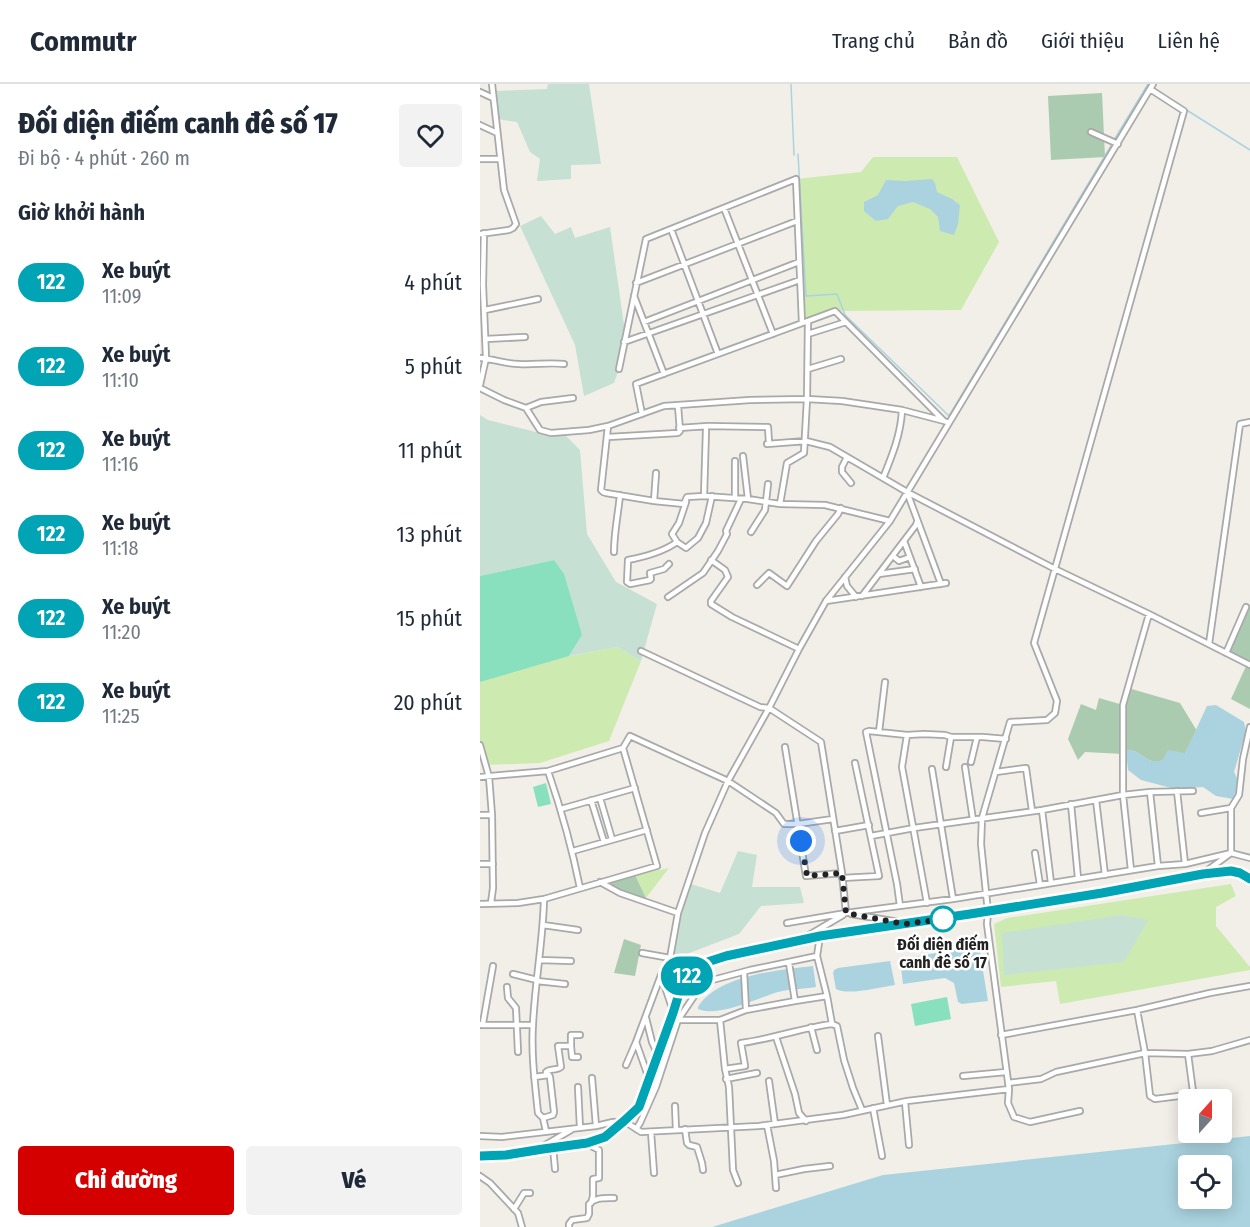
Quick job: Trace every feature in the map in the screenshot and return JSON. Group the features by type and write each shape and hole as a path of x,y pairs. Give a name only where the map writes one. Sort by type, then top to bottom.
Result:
{"main road":[{"path":"480,1156 506,1155 587,1143 605,1137 639,1107 683,981 695,966 726,956 820,936 988,912 1203,874 1231,871 1250,879"}],"street":[{"path":"492,84 504,190 516,224 509,230 482,234 486,339 480,386 504,400 526,408 540,430 547,433 608,426 664,406 750,400 842,401 902,410 946,422"},
{"path":"626,1065 661,975 670,958 678,913 705,833 728,781 826,601 890,521 946,422 1114,142 1152,87 1184,111 1034,643 1057,701 1056,712 1047,720 1010,722 982,818 981,844 988,912 987,924 1009,1086 1008,1103 1014,1118 1030,1122 1080,1110"},
{"path":"480,92 493,98"},
{"path":"480,125 497,133"},
{"path":"1091,132 1114,142"},
{"path":"480,159 500,159"},
{"path":"619,369 646,239 795,179 802,323"},
{"path":"724,208 773,334"},
{"path":"636,283 797,221"},
{"path":"671,229 718,354"},
{"path":"644,322 799,262"},
{"path":"624,342 800,280"},
{"path":"634,296 664,374"},
{"path":"485,310 538,299"},
{"path":"642,414 636,384 835,311 946,422"},
{"path":"780,504 787,463 804,453 806,441 808,321"},
{"path":"808,334 846,322"},
{"path":"486,339 525,337"},
{"path":"483,358 510,364 564,364"},
{"path":"808,369 840,359"},
{"path":"526,408 542,402 573,398"},
{"path":"608,437 678,433 678,406"},
{"path":"883,478 902,420 902,410"},
{"path":"1209,644 1240,424 1250,422"},
{"path":"608,426 601,490 606,493 684,504 687,497"},
{"path":"679,428 768,427 768,444 806,441 830,447 907,492 1055,569 1250,665"},
{"path":"704,496 706,430"},
{"path":"743,456 748,499"},
{"path":"847,457 842,472 851,483"},
{"path":"668,597 703,573 727,534 726,531 738,499 735,461"},
{"path":"654,501 656,472"},
{"path":"751,532 765,510 768,484"},
{"path":"826,601 944,584 907,492"},
{"path":"614,552 614,534 620,495"},
{"path":"687,497 712,496 780,504 825,505 890,521"},
{"path":"687,497 679,522 672,534 677,542 686,548 698,538 706,523 712,496"},
{"path":"757,585 769,573 787,586 841,508"},
{"path":"862,596 916,525 917,519"},
{"path":"904,541 921,587"},
{"path":"669,564 650,573 650,580 630,584 627,582 628,560 656,553 677,542"},
{"path":"892,556 899,561"},
{"path":"899,561 910,557"},
{"path":"711,560 725,570 728,577 711,604 732,617 799,649"},
{"path":"899,561 899,571"},
{"path":"879,574 915,569"},
{"path":"845,577 847,586 856,597"},
{"path":"1226,653 1246,607"},
{"path":"1131,870 1123,795 1123,705 1149,614"},
{"path":"641,651 760,706 769,708 821,742 846,913"},
{"path":"879,732 885,682"},
{"path":"1231,853 1231,808 1239,795 1243,759 1250,728"},
{"path":"900,906 866,732 869,730 907,735 1006,739"},
{"path":"907,735 902,767 927,903"},
{"path":"480,777 548,771 623,748 630,736 728,781 776,813 784,824 833,819"},
{"path":"946,767 951,737"},
{"path":"971,762 977,737"},
{"path":"480,745 489,777 492,815 493,888 491,903"},
{"path":"785,747 807,876 879,876 855,763"},
{"path":"480,903 518,903 544,899 657,866 623,748"},
{"path":"965,767 973,820"},
{"path":"996,772 1026,768 1032,811"},
{"path":"932,769 953,899"},
{"path":"548,771 573,851 580,888"},
{"path":"561,808 635,788"},
{"path":"1177,791 1185,864"},
{"path":"872,836 1123,795 1193,791"},
{"path":"1150,792 1158,866"},
{"path":"600,798 612,839"},
{"path":"591,800 604,842"},
{"path":"1096,800 1105,874"},
{"path":"1071,804 1078,878"},
{"path":"1201,813 1231,808"},
{"path":"1042,810 1051,883"},
{"path":"480,815 492,815"},
{"path":"835,831 869,825"},
{"path":"573,851 646,830"},
{"path":"1035,853 1040,885"},
{"path":"1203,874 1231,853"},
{"path":"787,923 1131,870 1185,864 1231,853 1250,858"},
{"path":"480,864 493,864"},
{"path":"600,882 620,893 678,913"},
{"path":"544,899 532,1058 538,1113 543,1118 546,1131"},
{"path":"799,941 846,913 905,924"},
{"path":"543,925 578,930"},
{"path":"820,936 817,956 832,1024"},
{"path":"642,953 670,958"},
{"path":"636,1129 656,1087 678,1020 700,986 705,982 744,972 817,956"},
{"path":"539,960 571,962"},
{"path":"789,963 795,1002"},
{"path":"480,1025 483,1023 493,966"},
{"path":"744,972 746,1010"},
{"path":"513,974 537,981 565,984"},
{"path":"661,975 673,1013"},
{"path":"1001,1035 1250,986"},
{"path":"507,987 508,998 516,1008 518,1052"},
{"path":"678,1020 720,1020 746,1010 827,996"},
{"path":"1137,1010 1150,1096 1155,1099 1178,1096"},
{"path":"646,1017 652,1042 658,1055"},
{"path":"720,1020 724,1069 729,1087 733,1170 738,1183"},
{"path":"724,1069 745,1066 741,1043 832,1024 837,1026 844,1060 862,1110"},
{"path":"480,1025 533,1025"},
{"path":"811,1027 818,1050"},
{"path":"578,1057 572,1058 571,1035 580,1035"},
{"path":"878,1036 887,1105"},
{"path":"776,1037 795,1094 798,1113 806,1120"},
{"path":"480,1136 502,1137 623,1121 641,1132 776,1124 843,1115 887,1105 1009,1086 1041,1079 1056,1072 1145,1053 1188,1054 1212,1051 1250,1040"},
{"path":"636,1042 649,1079"},
{"path":"543,1118 553,1115 554,1112 550,1077 546,1072 560,1068 558,1046 571,1046"},
{"path":"1188,1054 1193,1089"},
{"path":"963,1076 1006,1072"},
{"path":"726,1079 757,1073"},
{"path":"534,1077 547,1075"},
{"path":"592,1078 596,1126"},
{"path":"769,1081 776,1124"},
{"path":"578,1087 580,1128"},
{"path":"905,1102 909,1145"},
{"path":"675,1106 676,1130"},
{"path":"873,1108 882,1156"},
{"path":"767,1125 774,1161 776,1188"},
{"path":"537,1150 574,1129"},
{"path":"685,1130 687,1143 697,1147 703,1170"},
{"path":"651,1132 654,1173"},
{"path":"569,1227 572,1220 587,1218 593,1196 593,1179 599,1178 599,1150 587,1143"},
{"path":"553,1147 555,1169"},
{"path":"775,1175 830,1166"},
{"path":"480,1176 490,1183 518,1213 522,1227"},
{"path":"514,1209 524,1192 530,1193"},
{"path":"591,1203 603,1198 614,1198"}],"green space":[{"path":"548,84 589,84 601,164 571,165 571,179 537,181 540,159 530,152 517,122 497,119 494,91 547,89"},
{"path":"1102,93 1105,157 1051,160 1048,96"},
{"path":"873,157 957,157 999,242 961,310 835,311 802,323 796,179 861,172"},
{"path":"541,216 555,234 571,227 575,238 610,227 624,325 624,342 614,383 584,396 575,345 520,226"},
{"path":"480,415 488,420 544,434 562,432 580,450 587,534 616,582 657,604 641,661 617,647 569,656 582,635 554,560 480,576"},
{"path":"554,560 564,574 582,635 569,656 480,682 480,576"},
{"path":"1250,606 1250,709 1231,699 1247,664 1226,653 1245,609"},
{"path":"617,647 641,661 609,741 540,763 486,765 480,745 480,680 538,662"},
{"path":"1128,688 1180,703 1197,731 1185,753 1165,760 1152,761 1131,750 1123,754 1085,752 1078,760 1068,739 1081,704 1096,710 1099,698 1123,705"},
{"path":"546,783 551,804 538,807 533,787"},
{"path":"738,851 757,855 752,887 800,887 804,903 761,906 739,934 671,960 680,914 691,884 720,893"},
{"path":"669,868 646,898 635,875"},
{"path":"635,875 645,899 620,891 609,882"},
{"path":"1231,884 1236,896 1216,907 1216,926 1250,967 1250,970 1060,1004 1056,981 1001,987 994,924 1007,918"},
{"path":"1121,915 1148,920 1124,962 1004,975 1002,933"},
{"path":"624,939 641,945 635,976 614,973"},
{"path":"947,997 951,1019 915,1026 911,1004"}],"water":[{"path":"932,179 937,192 960,205 954,235 940,231 938,217 930,209 913,202 898,206 888,219 876,221 864,211 864,202 878,195 886,180"},
{"path":"1216,705 1244,722 1246,731 1234,772 1239,782 1233,799 1216,796 1203,787 1175,789 1141,780 1128,770 1126,750 1133,750 1151,761 1162,761 1168,750 1185,753 1207,706"},
{"path":"979,946 988,1001 962,1004 958,1002 954,983 945,978 903,984 900,959"},
{"path":"890,961 895,985 848,992 836,989 834,970"},
{"path":"813,966 816,987 778,992 727,1009 707,1011 698,1009 707,996 734,981 767,972"},
{"path":"1250,1136 1250,1227 712,1227 883,1175 1184,1143 1232,1143 1232,1138"}],"waterway":[{"path":"791,84 794,155"},
{"path":"1114,140 1148,84"},
{"path":"1185,109 1250,150"},
{"path":"798,154 806,296 837,294 845,315 949,416 1112,144"}],"bus line":[{"name":"122","path":"480,1156 506,1155 587,1143 605,1137 624,1121 639,1107 683,981 695,966 726,956 820,936 1102,893 1203,874 1231,871 1250,879"}],"place":[{"name":"Đối diện điếm canh đê số 17","path":"943,919"}],"route":[{"path":"801,841 807,876 842,873 846,913 905,924 943,919"}]}
